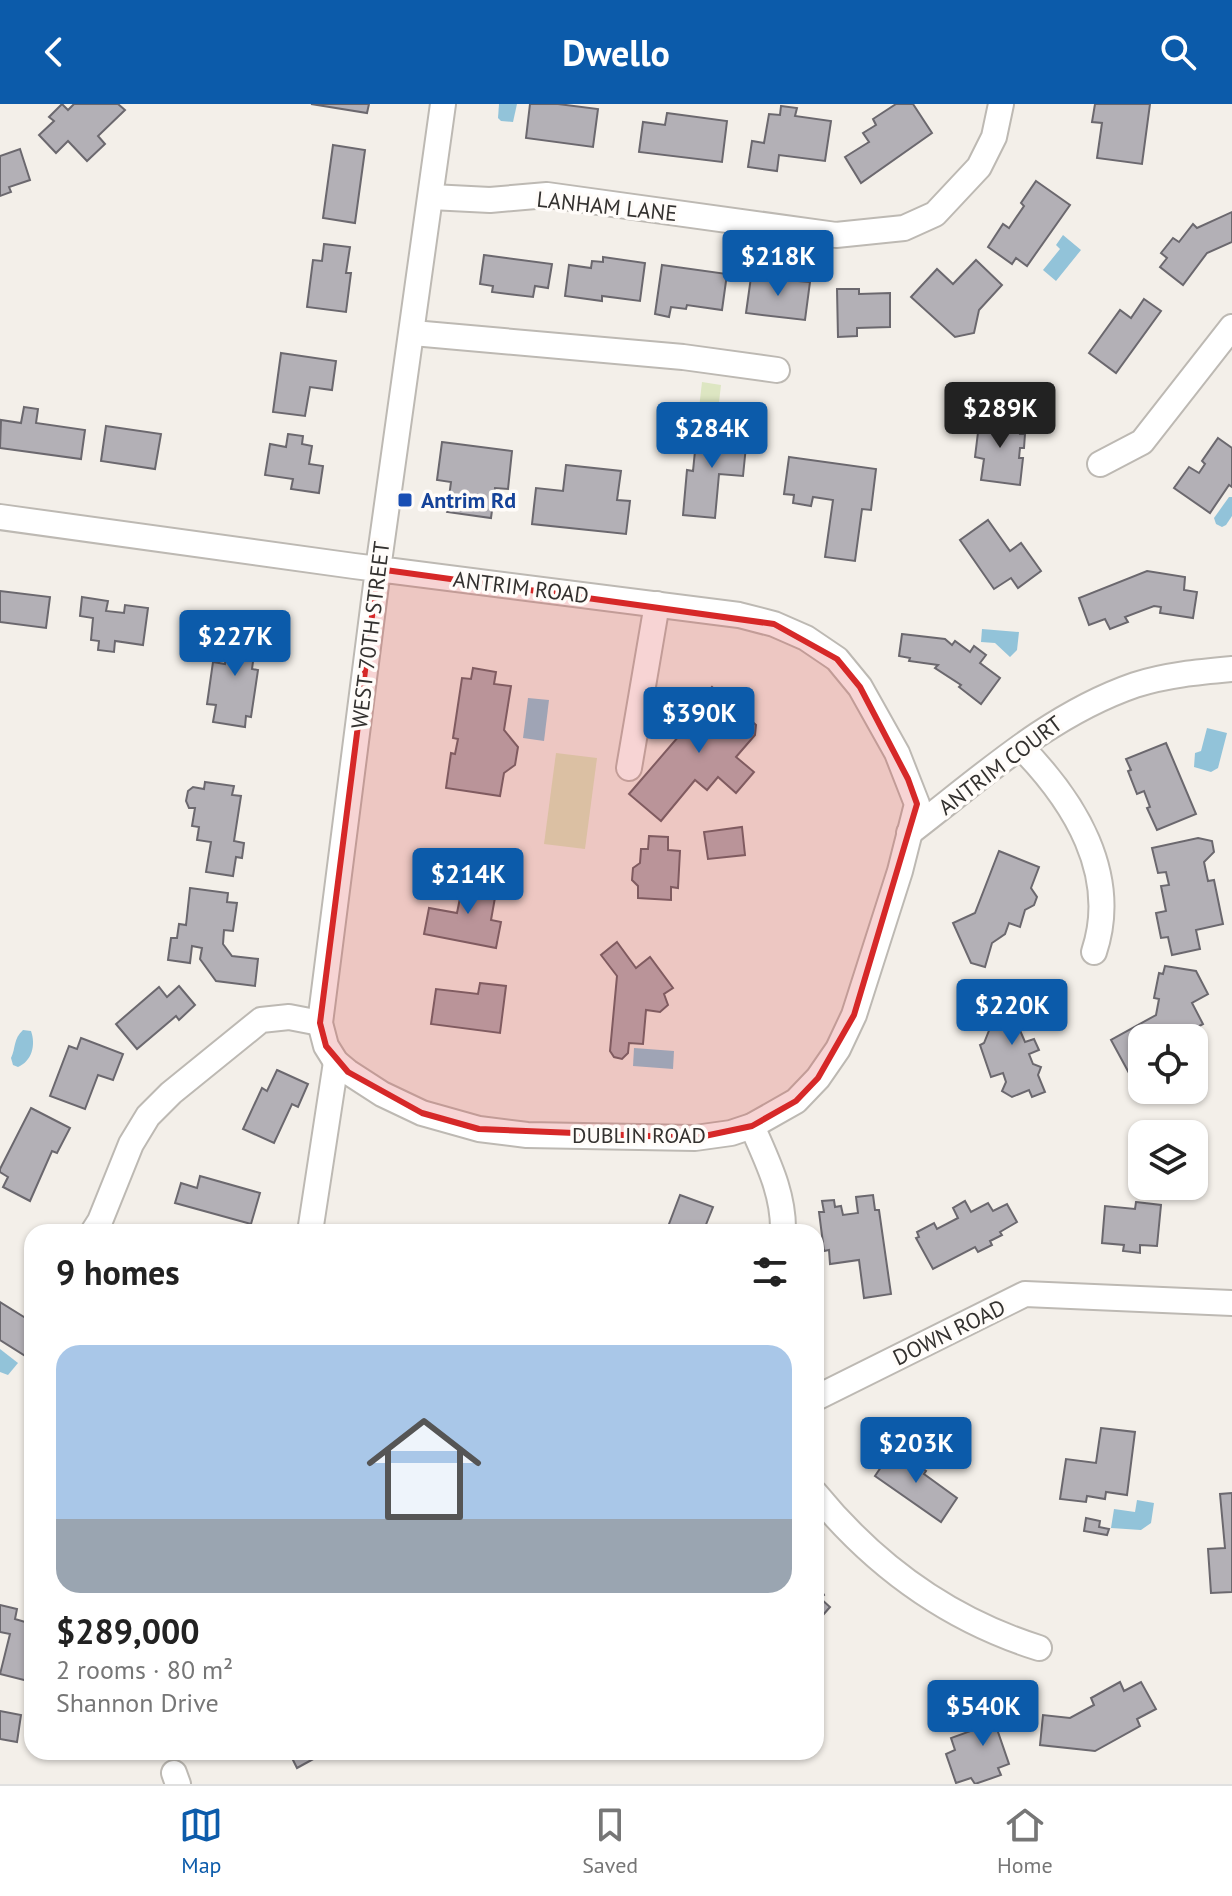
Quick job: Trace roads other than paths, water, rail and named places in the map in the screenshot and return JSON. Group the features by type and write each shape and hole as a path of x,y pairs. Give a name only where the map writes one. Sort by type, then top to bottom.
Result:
{"street":[{"name":"WEST 70TH STREET","path":"320,1023 378,569 443,104"},
{"name":"LANHAM LANE","path":"431,197 490,200 547,195 836,235 904,228 935,214 979,167 994,137 1001,104"},
{"path":"1100,464 1142,442 1232,327"},
{"path":"413,333 683,357 777,370"},
{"name":"ANTRIM ROAD","path":"0,517 739,615 774,624 806,638 837,659 860,687 908,779 917,804 909,833"},
{"path":"629,768 657,604"},
{"name":"ANTRIM COURT","path":"909,833 1042,729 1088,704 1137,684 1189,673 1232,669"},
{"path":"1021,747 1049,776 1072,809 1089,844 1103,906 1101,930 1094,952"},
{"name":"DUBLIN ROAD","path":"336,1062 382,1094 422,1113 479,1129 527,1135 695,1138 731,1133 752,1126 796,1101 818,1078 838,1049 854,1015 909,833"},
{"path":"98,1224 131,1144 148,1116 171,1093 261,1020 289,1017 320,1023 326,1046 336,1062 311,1224"},
{"path":"752,1126 776,1181 783,1224"},
{"name":"DOWN ROAD","path":"824,1394 1025,1294 1232,1303"},
{"path":"824,1504 841,1525 881,1562 925,1595 1003,1637 1039,1648"}],"water":[{"path":"499,104 517,104 513,122 498,118"},
{"path":"1063,235 1081,250 1056,281 1043,270 1060,249 1056,245"},
{"path":"1232,497 1232,516 1222,527 1216,524 1214,518"},
{"path":"982,629 1019,632 1017,650 1010,657 995,643 981,642"},
{"path":"528,698 549,700 544,741 523,738"},
{"path":"1207,728 1227,733 1218,768 1211,772 1194,767 1195,753 1201,751"},
{"path":"23,1030 31,1031 33,1047 27,1061 18,1067 13,1065 11,1058 16,1040"},
{"path":"634,1048 674,1051 673,1069 633,1066"},
{"path":"0,1349 18,1363 8,1375 0,1372"},
{"path":"1137,1500 1154,1503 1151,1523 1141,1530 1111,1528 1114,1509 1135,1512"}],"place":[{"name":"Antrim Rd","path":"405,500"}]}
